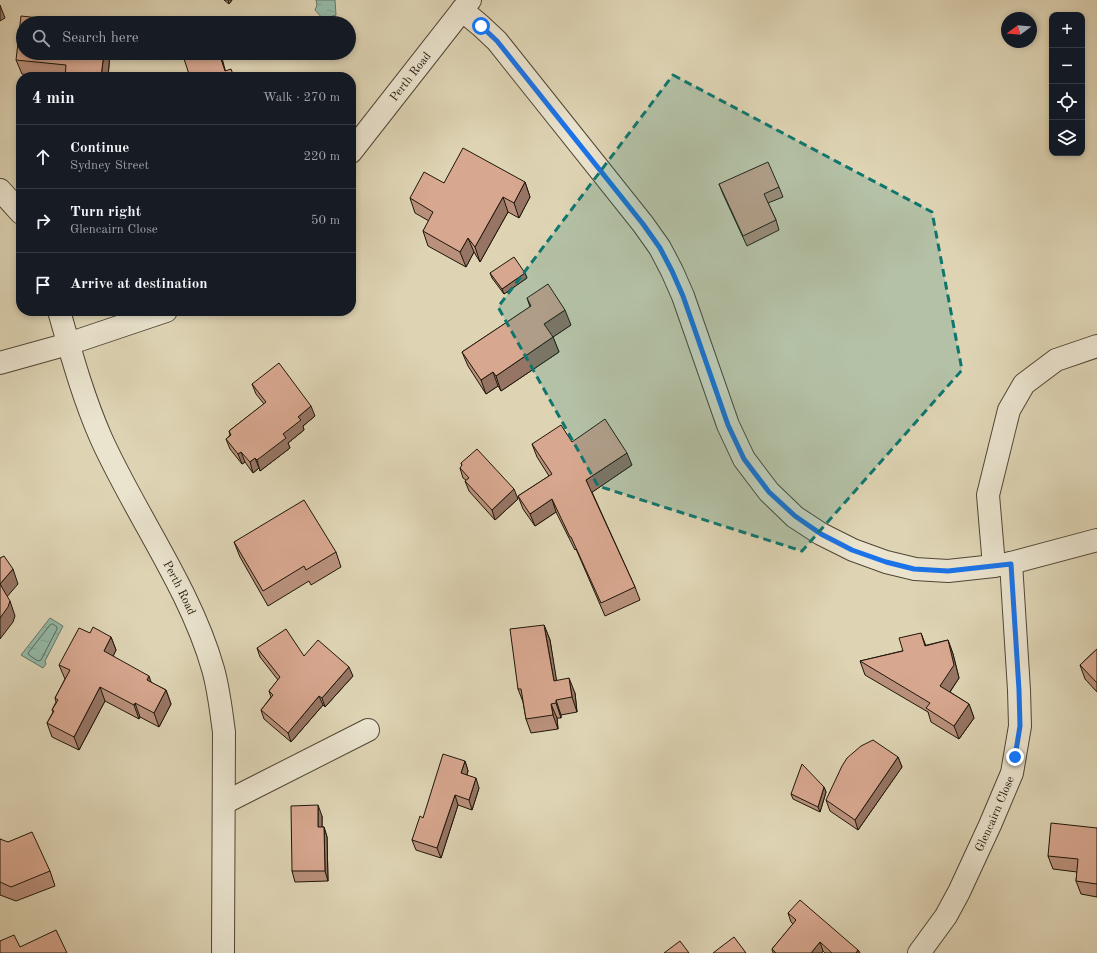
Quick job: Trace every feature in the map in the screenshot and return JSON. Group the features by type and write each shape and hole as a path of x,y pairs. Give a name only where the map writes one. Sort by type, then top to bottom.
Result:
{"street":[{"name":"Perth Road","path":"356,146 466,5"},
{"path":"466,5 481,26 501,46 643,224 660,248 683,296 728,425 744,459 769,492 795,516 821,534 852,550 886,562 914,569 948,571 1002,565 1097,540"},
{"path":"0,190 16,208"},
{"name":"Perth Road","path":"60,316 88,406 101,437 183,595 202,637 213,670 220,701 224,732 223,953"},
{"path":"0,363 68,344 151,316"},
{"name":"Glencairn Close","path":"919,953 946,916 959,892 990,825 1012,774 1020,726 1019,690 1002,565 988,495 1009,410 1024,384 1056,360 1097,346"},
{"path":"224,803 368,730"}],"highlighted area":[{"path":"673,75 932,212 962,370 802,551 598,486 498,307"}],"water":[{"path":"316,0 335,0 336,15 320,16 315,10 317,5"},
{"path":"50,618 63,626 45,661 46,664 43,668 21,655"}],"building":[{"path":"16,60 103,60 102,72 65,72 66,65"},
{"path":"184,60 221,60 225,71 231,69 232,72 188,72"},
{"path":"463,148 525,182 514,203 503,197 475,247 468,238 460,252 423,231 433,212 410,198 424,172 444,183"},
{"path":"768,162 779,187 764,194 776,220 743,236 719,184"},
{"path":"514,257 525,273 502,289 490,273"},
{"path":"548,284 565,310 544,324 553,337 496,376 493,372 481,380 462,352 531,306 527,298"},
{"path":"279,363 311,406 298,417 301,420 283,434 286,438 257,460 255,458 250,462 241,452 238,454 226,439 231,435 229,431 266,402 252,384"},
{"path":"605,419 627,453 586,480 635,587 601,603 552,499 530,514 518,496 552,474 532,444 561,425 572,442"},
{"path":"477,449 514,489 492,510 465,481 469,478 460,468 462,465 461,463"},
{"path":"304,500 336,552 306,570 304,566 263,591 234,542"},
{"path":"4,556 13,569 0,584 0,558"},
{"path":"0,584 10,601 8,607 0,618"},
{"path":"544,625 554,681 569,678 572,697 556,700 556,703 551,704 553,715 526,719 521,689 518,689 510,629"},
{"path":"93,627 111,637 104,651 149,676 147,680 166,690 154,713 135,703 134,705 100,687 74,737 47,723 58,700 55,698 70,670 59,665 79,628 90,633"},
{"path":"286,629 304,656 318,640 349,667 322,698 319,696 288,733 261,710 273,695 269,691 280,677 257,648"},
{"path":"921,633 925,646 948,640 954,665 940,686 969,704 954,726 926,708 930,703 860,661 903,651 899,638"},
{"path":"1097,649 1097,683 1080,665"},
{"path":"873,740 898,757 855,820 826,800 847,758 861,746"},
{"path":"443,754 465,761 461,773 476,778 469,800 455,795 437,848 412,840 420,816 423,818"},
{"path":"802,764 824,787 818,807 791,794"},
{"path":"318,805 318,827 324,827 325,871 292,871 291,806"},
{"path":"1051,823 1097,828 1097,884 1076,881 1078,859 1048,856"},
{"path":"32,832 50,871 11,887 0,882 0,839 8,842"},
{"path":"800,900 858,950 856,953 832,953 820,942 811,953 776,953 772,949 796,920 788,913"},
{"path":"56,930 67,953 0,953 0,941 14,935 20,947"},
{"path":"734,937 746,953 713,953"},
{"path":"680,941 689,953 664,953"}],"route":[{"path":"481,26 497,41 643,224 660,248 683,296 728,425 744,459 769,492 795,516 821,534 852,550 886,562 914,569 948,571 1011,564 1020,726 1015,757"}]}
